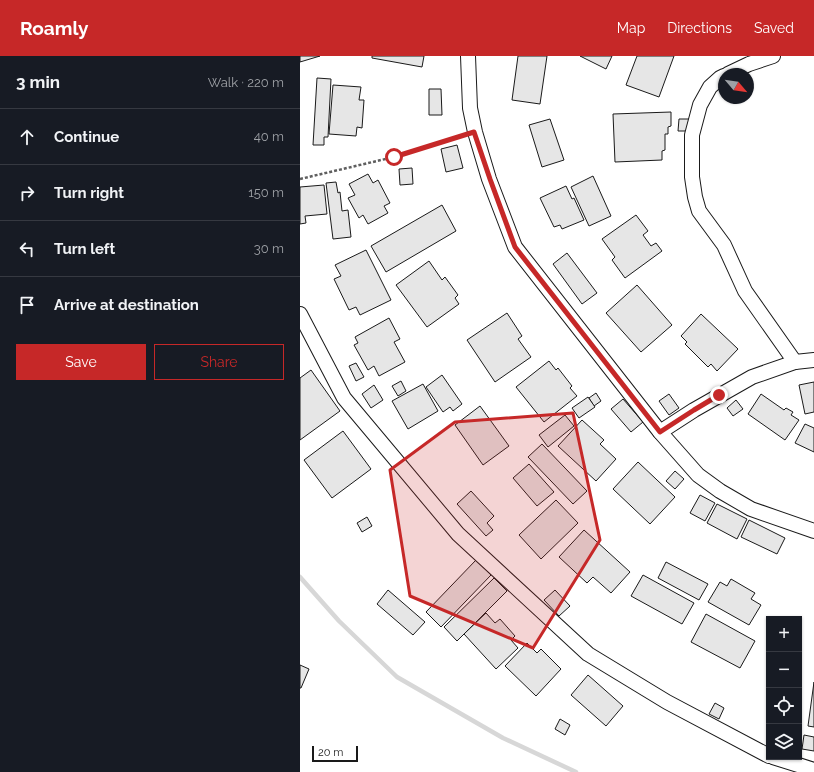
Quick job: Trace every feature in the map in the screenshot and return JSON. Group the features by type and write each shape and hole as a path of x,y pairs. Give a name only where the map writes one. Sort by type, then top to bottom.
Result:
{"street":[{"path":"468,56 470,108 474,132 515,247 660,432 698,476 751,509 814,531"},
{"path":"741,68 773,56"},
{"path":"718,80 710,87 700,106 692,135 692,177 699,212 724,245 745,291 796,362"},
{"path":"300,314 344,398 458,534 588,654 667,702 766,754"},
{"path":"660,432 752,376 796,362 814,360"},
{"path":"782,760 814,770"}],"path":[{"path":"300,179 394,157 474,132"}],"highlighted area":[{"path":"573,413 600,540 533,648 410,596 390,470 455,422"}],"building":[{"path":"300,56 320,56 300,62"},
{"path":"372,56 424,56 422,67 372,58"},
{"path":"518,56 547,56 540,104 512,100"},
{"path":"580,56 612,56 606,69"},
{"path":"637,56 674,56 659,97 626,85"},
{"path":"317,78 331,79 328,137 324,137 324,145 313,145"},
{"path":"333,85 361,87 359,100 364,100 362,128 357,127 356,136 329,134"},
{"path":"429,89 441,89 442,115 429,115"},
{"path":"671,112 671,126 668,127 668,134 665,134 665,150 662,151 662,160 615,162 613,114"},
{"path":"550,119 564,160 542,167 529,125"},
{"path":"679,119 692,119 692,131 678,131"},
{"path":"457,145 463,168 446,172 441,149"},
{"path":"412,168 413,184 400,185 399,169"},
{"path":"368,174 373,183 378,180 390,203 384,206 388,213 368,224 363,215 359,218 348,198 355,195 349,184"},
{"path":"593,176 611,216 589,226 571,187"},
{"path":"336,182 338,193 340,192 342,211 348,210 351,237 333,239 326,183"},
{"path":"324,185 327,214 305,216 306,223 300,224 300,187"},
{"path":"566,186 572,199 574,198 584,220 562,229 560,225 554,227 540,198"},
{"path":"442,205 456,231 386,272 371,246"},
{"path":"636,215 648,231 643,235 651,246 656,243 662,251 625,278 612,260 615,257 602,239"},
{"path":"366,250 391,300 360,315 356,307 349,310 334,279 341,276 335,265"},
{"path":"567,253 597,293 582,304 553,264"},
{"path":"429,261 442,280 445,277 458,295 455,298 459,304 427,327 396,285"},
{"path":"637,285 672,325 641,352 606,313"},
{"path":"507,313 522,336 518,339 531,357 495,382 467,340"},
{"path":"701,314 738,349 717,371 711,364 708,367 685,344 687,342 681,336"},
{"path":"389,318 400,339 394,342 405,362 379,376 374,366 368,370 354,345 358,343 355,337"},
{"path":"549,361 556,370 558,368 572,386 570,388 577,396 544,422 516,387"},
{"path":"356,363 364,377 356,381 349,366"},
{"path":"311,370 340,411 300,440 300,378"},
{"path":"442,375 462,404 453,411 450,407 443,412 426,387"},
{"path":"401,381 406,391 398,396 392,386"},
{"path":"814,382 814,412 805,414 799,385"},
{"path":"423,384 438,411 408,429 392,401"},
{"path":"374,385 383,400 371,408 362,394"},
{"path":"596,393 601,401 594,406 589,398"},
{"path":"669,394 679,408 669,415 659,401"},
{"path":"761,394 784,410 786,408 793,412 791,415 799,420 785,440 748,414"},
{"path":"588,397 595,407 579,418 572,408"},
{"path":"623,399 643,422 631,432 611,409"},
{"path":"736,400 743,409 733,416 727,408"},
{"path":"480,406 509,446 483,465 455,425"},
{"path":"565,415 574,426 548,447 539,435"},
{"path":"582,420 604,440 600,444 616,459 596,481 558,446"},
{"path":"805,424 814,428 814,452 795,443"},
{"path":"343,431 371,469 332,498 304,460"},
{"path":"542,444 587,491 573,504 528,457"},
{"path":"638,462 675,497 650,524 613,489"},
{"path":"529,464 554,492 537,506 513,478"},
{"path":"675,471 684,479 675,489 666,481"},
{"path":"471,491 494,516 487,523 493,530 486,536 457,504"},
{"path":"700,495 715,503 705,521 690,513"},
{"path":"556,500 578,523 541,559 519,535"},
{"path":"717,504 747,519 737,539 707,523"},
{"path":"367,517 372,526 362,532 357,523"},
{"path":"749,520 785,538 777,554 741,537"},
{"path":"584,530 630,572 611,593 593,577 587,583 559,557"},
{"path":"476,560 491,575 441,627 426,612"},
{"path":"666,562 708,584 699,600 658,578"},
{"path":"643,575 694,603 682,624 631,596"},
{"path":"494,578 507,591 457,641 444,627"},
{"path":"731,579 755,593 751,599 761,605 749,625 708,602 720,582 727,586"},
{"path":"388,590 425,622 413,635 377,604"},
{"path":"555,590 570,606 559,616 544,600"},
{"path":"486,613 495,623 500,619 515,636 511,640 518,648 496,669 464,634"},
{"path":"706,614 755,641 740,668 691,642"},
{"path":"527,643 537,653 541,649 561,669 536,696 505,666"},
{"path":"300,665 309,669 301,688 300,688"},
{"path":"588,675 623,706 606,726 571,695"},
{"path":"814,682 814,727 808,726"},
{"path":"715,703 724,708 719,719 709,714"},
{"path":"560,719 570,725 565,735 555,729"},
{"path":"804,735 814,737 814,751 802,749"}],"waterway":[{"path":"300,577 339,621 397,677 503,738 576,772"}],"route":[{"path":"394,157 474,132 515,247 660,432 719,395"}]}
